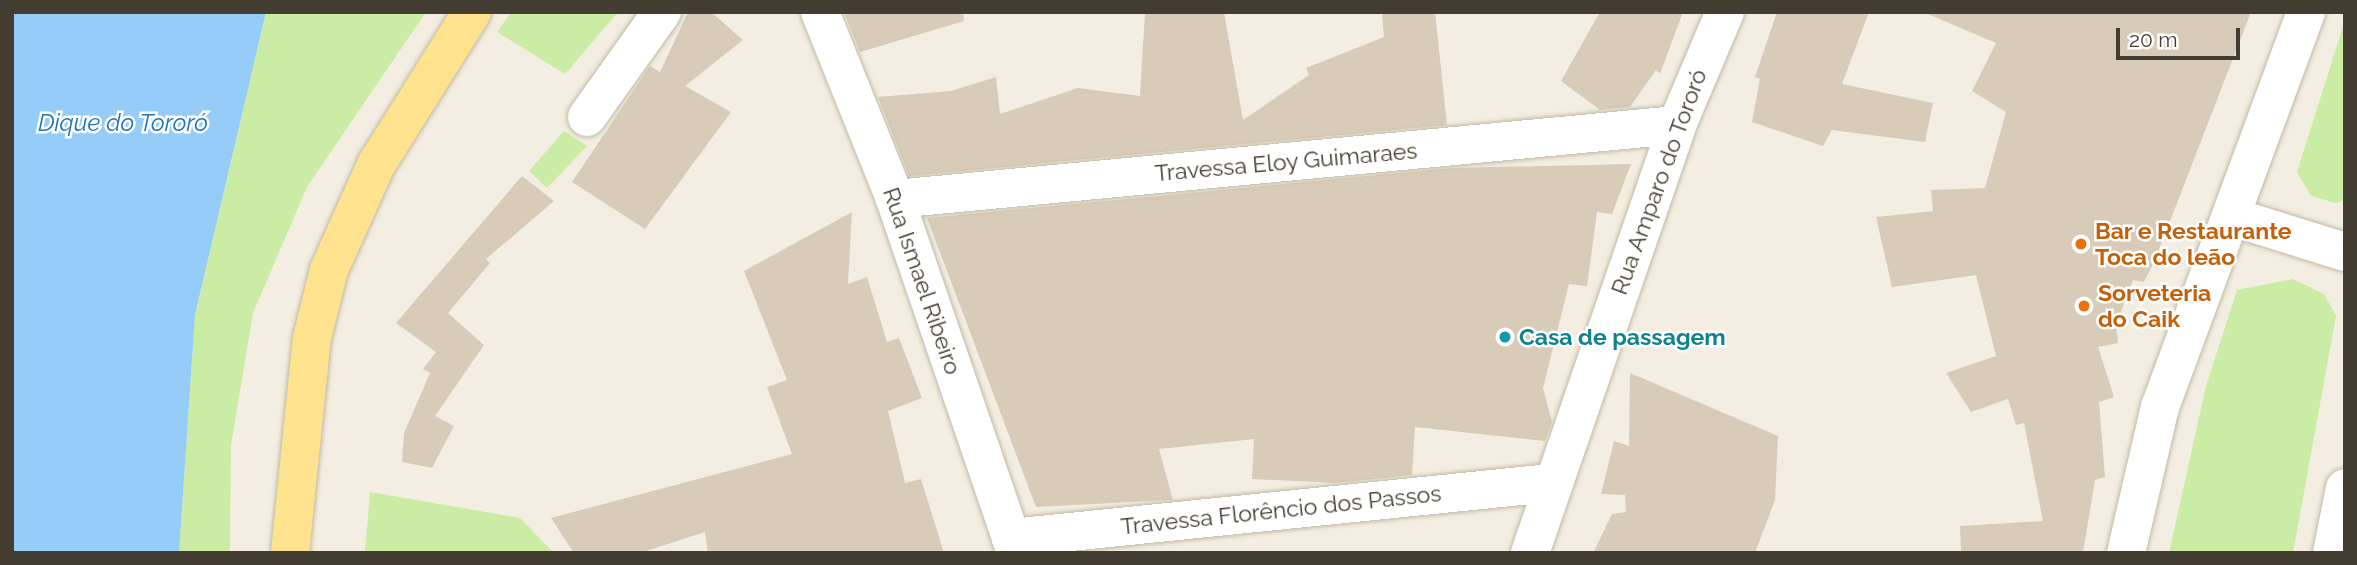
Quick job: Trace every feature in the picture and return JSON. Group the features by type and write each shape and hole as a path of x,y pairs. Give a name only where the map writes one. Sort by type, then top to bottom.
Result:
{"main road":[{"path":"290,553 312,338 329,270 376,165 472,12"}],"street":[{"path":"587,117 662,12"},
{"name":"Rua Ismael Ribeiro","path":"820,12 895,199 1013,545"},
{"name":"Rua Amparo do Tororó","path":"1530,553 1551,483 1677,125 1725,12"},
{"path":"2126,553 2160,407 2233,217 2306,12"},
{"name":"Travessa Eloy Guimaraes","path":"895,199 1677,125"},
{"path":"2233,217 2345,252"},
{"name":"Travessa Florêncio dos Passos","path":"1013,545 1551,483"},
{"path":"2332,553 2345,488"}],"green space":[{"path":"266,12 426,12 307,187 253,313 231,445 230,553 179,553 195,316"},
{"path":"511,12 618,12 565,74 497,32"},
{"path":"2345,20 2345,200 2336,203 2311,196 2297,172"},
{"path":"564,131 587,146 547,188 529,171"},
{"path":"2293,279 2324,294 2336,316 2293,553 2169,553 2206,386 2237,290"},
{"path":"370,492 520,518 554,553 365,553"}],"water":[{"name":"Dique do Tororó","path":"12,12 266,12 195,315 179,553 12,553"}],"building":[{"path":"688,12 711,12 743,40 685,86 731,112 645,229 572,182 650,66 660,72"},
{"path":"844,12 963,12 964,21 860,52"},
{"path":"1145,12 1224,12 1243,120 1309,75 1306,68 1384,37 1382,12 1435,12 1447,125 909,176 878,97 951,91 996,77 1000,114 1078,88 1140,96"},
{"path":"1600,12 1683,12 1660,74 1656,70 1630,107 1600,110 1561,81"},
{"path":"1777,12 1869,12 1842,84 1933,103 1925,142 1832,130 1823,146 1752,122 1760,79 1755,77"},
{"path":"1923,12 2251,12 2155,260 2144,282 2133,280 2116,325 2118,343 2098,347 2114,397 2099,402 2105,477 2095,480 2083,553 1961,553 1960,526 2043,521 2024,423 2016,425 2008,399 1971,412 1946,373 1996,356 1976,275 1892,287 1876,217 1933,211 1931,190 1985,188 2006,112 1972,91 1996,43"},
{"path":"1631,164 1612,214 1597,212 1587,286 1569,284 1543,388 1552,422 1545,441 1415,427 1412,475 1336,483 1252,479 1254,439 1159,449 1173,500 1036,507 927,218 1452,168"},
{"path":"522,176 554,201 486,259 490,263 448,313 484,345 435,416 454,426 432,468 402,462 404,433 430,373 423,369 436,352 396,323"},
{"path":"852,212 848,284 867,277 887,342 899,338 922,398 888,411 905,483 921,479 944,553 708,553 705,532 640,553 574,553 551,518 792,454 767,387 787,380 744,271"},
{"path":"1630,373 1778,436 1775,500 1755,553 1593,553 1612,514 1626,512 1625,495 1601,494 1614,441 1629,446"}],"place":[{"name":"Bar e Restaurante Toca do leão","path":"2081,244"},
{"name":"Sorveteria do Caik","path":"2084,306"},
{"name":"Casa de passagem","path":"1505,337"}]}
